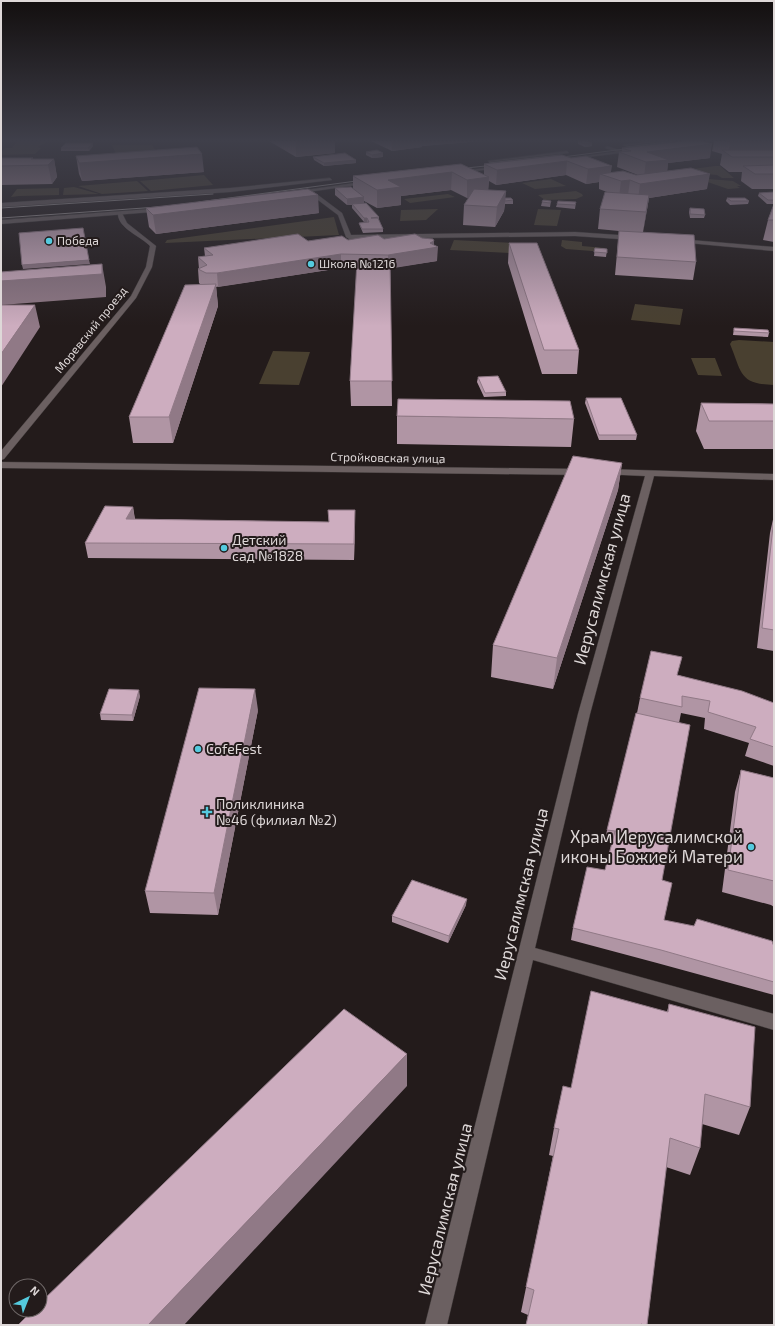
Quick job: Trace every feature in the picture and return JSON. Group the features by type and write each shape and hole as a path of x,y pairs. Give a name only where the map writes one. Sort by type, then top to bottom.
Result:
{"street":[{"path":"1,205 33,203"},
{"path":"325,203 340,214 348,236 575,234 641,239"},
{"path":"1,222 171,209"},
{"name":"Моревский проезд","path":"1,457 134,297 148,267 153,246 149,241 127,225 121,218 120,214"},
{"path":"675,241 774,249"},
{"name":"Стройковская улица","path":"1,466 650,473 774,477"},
{"name":"Иерусалимская улица","path":"436,1325 584,714 650,473"},
{"path":"527,952 774,1022"}],"shaded area":[{"path":"438,209 426,220 400,221 401,210"},
{"path":"538,209 561,210 557,226 534,225"},
{"path":"334,217 339,235 165,243 167,240"},
{"path":"454,240 514,243 512,253 450,250"},
{"path":"562,240 582,242 582,246 605,248 605,252 566,249 561,246"},
{"path":"635,304 683,309 680,325 631,320"},
{"path":"732,341 774,342 774,385 754,382 743,375 730,344"},
{"path":"273,351 310,352 299,385 259,384"},
{"path":"691,358 715,358 722,376 698,375"}],"building":[{"path":"190,203 253,203 153,215 146,208"},
{"path":"366,203 379,217 371,218 378,218 383,229 362,229 359,223 369,222 367,218 364,218 352,204"},
{"path":"465,203 499,203 497,207 464,205"},
{"path":"557,203 576,203 575,205"},
{"path":"602,203 648,203 646,212 600,209"},
{"path":"774,204 774,220 768,220"},
{"path":"690,208 704,209 705,215 690,214"},
{"path":"83,228 89,260 22,265 19,233"},
{"path":"619,231 694,235 696,262 617,257"},
{"path":"298,234 308,241 342,236 348,240 378,235 384,239 415,234 422,238 433,239 434,241 430,243 438,247 388,255 341,254 217,273 206,273 198,269 207,265 198,257 213,255 204,248"},
{"path":"509,243 537,243 579,350 544,350"},
{"path":"595,248 607,249 607,253 594,252"},
{"path":"357,261 390,261 392,381 350,381"},
{"path":"102,264 102,274 1,281 1,272"},
{"path":"216,284 169,417 129,417 185,285"},
{"path":"35,305 1,354 1,306"},
{"path":"734,328 768,330 769,333 734,331"},
{"path":"498,376 506,392 485,393 478,377"},
{"path":"586,398 621,398 637,435 599,435"},
{"path":"398,399 570,401 574,419 397,416"},
{"path":"701,403 774,404 774,421 709,421"},
{"path":"573,456 622,463 557,658 493,645"},
{"path":"105,506 133,507 126,519 329,522 328,510 355,510 354,544 85,543"},
{"path":"774,517 774,630 762,628"},
{"path":"651,651 682,657 677,675 742,691 774,703 774,747 750,739 756,727 708,712 710,701 682,696 682,707 640,698"},
{"name":"Поликлиника №46 (филиал №2)","path":"199,688 255,689 214,893 145,891"},
{"path":"109,689 139,690 132,715 100,714"},
{"path":"636,713 690,725 662,880 672,883 664,920 694,926 697,919 772,941 774,947 774,982 661,950 573,928 587,867 605,870 615,831 607,830"},
{"name":"Храм Иерусалимской иконы Божией Матери","path":"741,770 774,778 774,881 728,870"},
{"path":"412,880 467,899 449,936 392,916"},
{"path":"591,991 668,1012 669,1004 755,1027 750,1107 705,1094 700,1148 670,1138 647,1325 526,1325 534,1290 526,1287 559,1129 554,1128 563,1086 571,1088"},
{"path":"344,1009 407,1054 148,1325 18,1325 25,1318 48,1318 48,1295"}],"tram line":[{"path":"1,208 79,203"},
{"path":"1,218 158,207"}],"place":[{"name":"Победа","path":"49,241"},
{"name":"Школа №1216","path":"311,264"},
{"name":"Детский сад №1828","path":"224,548"},
{"name":"CofeFest","path":"198,749"},
{"name":"Поликлиника №46 (филиал №2)","path":"207,812"},
{"name":"Храм Иерусалимской иконы Божией Матери","path":"751,847"}]}
